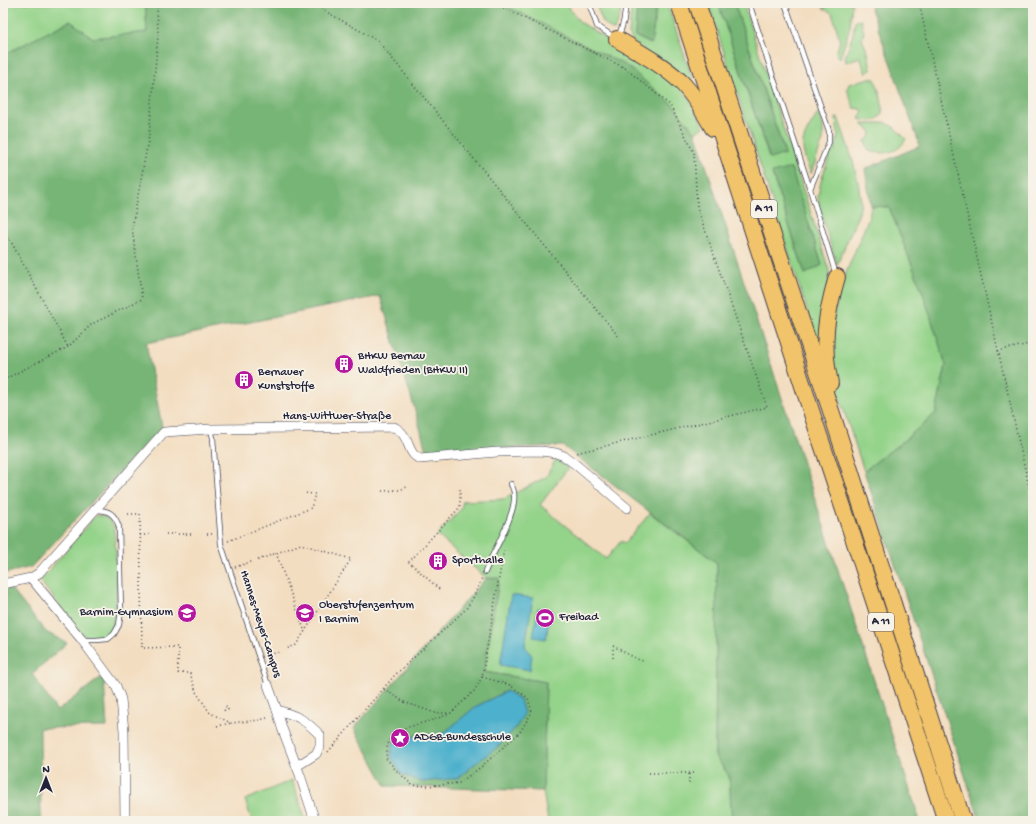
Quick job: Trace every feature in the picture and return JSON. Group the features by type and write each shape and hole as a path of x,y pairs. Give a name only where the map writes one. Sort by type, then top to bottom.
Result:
{"highway":[{"name":"A 11","path":"679,3 814,423 946,821"},
{"name":"A 11","path":"697,3 832,414 962,821"},
{"path":"617,39 664,68 682,83 697,101 727,149"},
{"path":"832,414 834,401 827,369 825,337 826,321 837,277"}],"street":[{"name":"Hans-Wittwer-Straße","path":"31,578 39,572 164,432 211,429 394,427 403,434 415,457 420,459 496,452 541,451 556,453 564,456 627,508"},
{"path":"3,584 31,578 82,640 116,686 121,699 124,731 125,821"},
{"name":"Hannes-Meyer-Campus","path":"268,685 316,821"},
{"path":"277,713 301,718 320,735 320,746 316,754 297,766"}],"lane":[{"path":"589,3 597,26 617,39 623,28 625,11 624,3"},
{"path":"749,3 810,189 837,277"},
{"path":"785,3 828,131 829,142 810,189"},
{"name":"Hannes-Meyer-Campus","path":"211,429 213,438 221,544 268,685"},
{"path":"485,572 509,519 513,506 514,492 510,484"},
{"path":"82,640 108,639 114,634 119,625 121,611 119,527 117,520 109,512 94,510"}],"path":[{"path":"3,380 68,347 92,324 142,299 132,228 149,136 158,36 157,3"},
{"path":"311,3 378,41 619,337"},
{"path":"919,3 1033,504"},
{"path":"496,4 625,68 670,105 694,153 697,207 767,407 564,456"},
{"path":"3,239 9,238 68,347"},
{"path":"998,351 1033,342"},
{"path":"382,491 399,490 408,487"},
{"path":"439,589 409,562 460,507 460,487"},
{"path":"221,544 311,508 315,494 303,493"},
{"path":"128,514 140,514 142,648 178,647 178,672 190,673 196,692 210,714 231,723"},
{"path":"140,535 152,534"},
{"path":"166,534 193,534"},
{"path":"482,677 510,685 528,698 532,712 520,732 481,767 459,783 428,786 412,785 386,758 390,738 406,728 436,720 451,713 475,690 482,677 505,543"},
{"path":"258,560 301,544 351,559 296,645 286,649"},
{"path":"276,553 305,632"},
{"path":"229,568 254,561"},
{"path":"323,756 395,676 466,609 473,598 485,572"},
{"path":"613,658 613,646 643,661"},
{"path":"259,658 281,651"},
{"path":"384,689 404,702 435,713 451,713"},
{"path":"217,726 260,720 277,713"},
{"path":"650,772 697,773"},
{"path":"689,773 689,784"}],"green space":[{"path":"3,3 145,3 147,32 93,38 70,21 3,55"},
{"path":"145,3 500,3 627,66 672,104 695,132 920,821 732,821 729,776 715,756 717,563 563,446 502,448 427,455 418,420 380,296 146,343 162,427 31,567 3,574 3,55 70,21 93,38 147,32"},
{"path":"500,3 565,3 580,22 672,79 687,95 704,127 695,132 672,104"},
{"path":"595,3 620,3 620,17 614,30 603,22"},
{"path":"631,3 637,3 635,36 651,44 657,3 667,3 696,90 633,42 629,34"},
{"path":"637,3 657,3 651,44 635,36"},
{"path":"708,3 718,3 769,158 785,153 734,3 743,3 829,270 829,281 820,345 817,341","holes":["791,168 822,265 805,274 772,174"]},
{"path":"718,3 734,3 785,154 770,159"},
{"path":"831,3 852,3 850,27 840,58 836,55 840,40 832,13 823,8"},
{"path":"869,3 1033,3 1033,821 980,821 864,471 907,438 936,413 946,365 923,293 889,207 871,206 865,169 920,146"},
{"path":"861,20 864,33 862,39 868,53 871,69 866,74 860,57 846,62 845,58 853,34 855,21"},
{"path":"869,78 875,79 882,102 882,113 879,118 867,121 859,119 863,112 861,109 854,108 847,89 849,84"},
{"path":"819,112 823,126 823,140 811,174 804,155 803,143 807,131"},
{"path":"838,117 853,161 861,201 859,213 837,265 819,207 818,196 821,181 831,151 835,150 838,136 836,118"},
{"path":"885,122 895,128 906,139 900,147 893,151 877,153 869,151 865,141 870,137 871,132 862,124"},
{"path":"791,168 822,265 805,274 772,173"},
{"path":"871,206 889,207 923,293 946,365 936,413 907,438 864,471 837,390 830,356 831,328 841,285 869,217"},
{"path":"556,459 568,468 540,505 606,559 621,541 625,543 650,513 717,563 715,756 729,775 732,821 548,821 543,791 546,682 484,672 499,579 486,578 437,535 461,509 463,501 504,499 546,477"},
{"path":"96,515 107,518 114,527 117,566 116,606 111,632 102,637 84,637 40,581"},
{"path":"486,578 499,578 484,672 546,682 543,791 386,786 354,728","holes":["506,691 520,700 477,762 458,778 408,737 444,733 475,707"]},
{"path":"7,588 12,590 46,632 67,643 32,674 57,711 100,678 104,679 107,727 40,728 41,821 3,821 3,589"},
{"path":"292,780 306,821 252,821 245,800"}],"water":[{"path":"511,595 533,598 525,646 532,656 530,670 500,665"},
{"path":"538,608 551,610 546,639 533,637"},
{"path":"507,691 520,700 524,714 517,726 499,746 458,778 422,782 401,774 391,756 393,743 408,737 444,733 475,707"}],"place":[{"name":"BHKW Bernau Waldfrieden (BHKW II)","path":"344,364"},
{"name":"Bernauer Kunststoffe","path":"244,380"},
{"name":"Sporthalle","path":"438,561"},
{"name":"Barnim-Gymnasium","path":"187,613"},
{"name":"Oberstufenzentrum I Barnim","path":"305,613"},
{"name":"Freibad","path":"545,618"},
{"name":"ADGB-Bundesschule","path":"400,738"}]}
